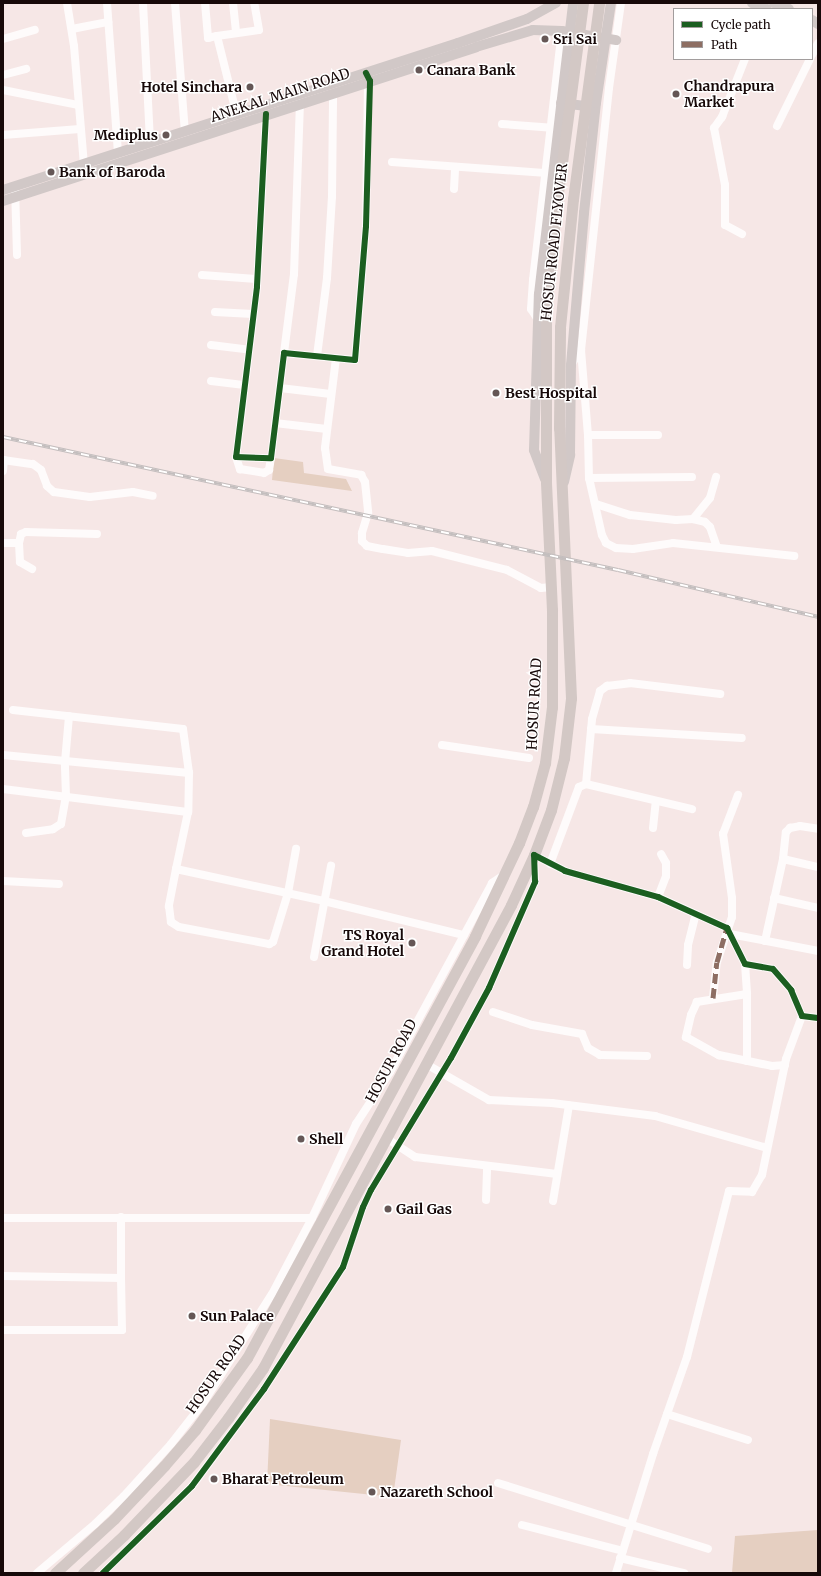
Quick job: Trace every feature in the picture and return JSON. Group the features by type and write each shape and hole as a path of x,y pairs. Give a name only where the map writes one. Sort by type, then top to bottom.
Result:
{"highway":[{"name":"HOSUR ROAD FLYOVER","path":"546,482 546,310 556,208 583,3"},
{"name":"HOSUR ROAD FLYOVER","path":"563,486 558,384 564,286 599,3"},
{"name":"HOSUR ROAD","path":"55,1573 114,1519 164,1466 195,1430 247,1358 406,1065 505,874 533,807 545,763 552,707 551,587 546,482"},
{"path":"83,1573 169,1490 216,1435 247,1393 286,1328 386,1138 508,912 534,855 551,810 564,758 571,698 563,486"}],"main road":[{"path":"3,190 15,192 84,164 368,77 527,20 556,3"},
{"path":"546,482 534,450 538,320 554,128 561,103 566,32 573,3"},
{"path":"563,486 570,455 571,365 596,108 612,39 611,3"},
{"path":"752,3 764,8"},
{"path":"774,3 786,8"},
{"name":"ANEKAL MAIN ROAD","path":"3,201 15,192 333,93 368,77 533,30 566,32 612,39"},
{"path":"561,103 596,108"}],"street":[{"path":"67,3 72,28 84,164"},
{"path":"107,3 118,154"},
{"path":"143,3 150,143"},
{"path":"175,3 185,132"},
{"path":"205,3 208,38 259,30 254,3"},
{"path":"233,3 236,33"},
{"path":"622,3 612,39 609,88 581,350 590,478 602,535 606,543 616,548 633,549 673,543 794,556"},
{"path":"72,28 108,22"},
{"path":"3,39 35,30"},
{"path":"538,320 531,309 544,173 554,128 566,32"},
{"path":"217,36 237,116"},
{"path":"813,53 818,43"},
{"path":"742,234 725,225 726,185 714,128 722,117 745,60"},
{"path":"777,126 810,60"},
{"path":"3,75 26,69"},
{"path":"284,353 356,360 366,226 368,77"},
{"path":"3,90 78,105"},
{"path":"317,356 327,278 332,197 333,93"},
{"path":"266,114 257,279 236,457 240,469 264,473 268,470 271,458 294,274 300,103"},
{"path":"502,124 554,128"},
{"path":"3,135 80,129"},
{"path":"392,162 544,173"},
{"path":"454,189 455,167"},
{"path":"15,192 18,255"},
{"path":"202,275 257,279"},
{"path":"215,312 253,314"},
{"path":"211,346 249,350"},
{"path":"571,365 581,350"},
{"path":"336,358 325,448 328,468 361,476 365,482 368,513 362,533 362,541 367,546 408,553 432,551 506,570 541,588 551,587"},
{"path":"211,381 244,385"},
{"path":"280,388 331,394"},
{"path":"276,423 327,429"},
{"path":"588,435 658,435"},
{"path":"236,457 271,458"},
{"path":"3,471 4,460 33,464 41,470 48,486 54,492 90,498 133,492 153,496"},
{"path":"590,478 692,477"},
{"path":"693,519 710,498 716,477"},
{"path":"596,504 630,515 693,519 710,527 717,548"},
{"path":"32,569 20,562 19,543 22,534 26,532 97,534"},
{"path":"3,543 19,543"},
{"path":"586,784 591,729 600,691 607,686 630,683 720,694"},
{"path":"12,710 183,729 189,773 188,812 176,869 169,916 171,922 179,927 269,944 273,942 288,893 296,849"},
{"path":"26,833 53,829 60,824 66,796 65,762 69,716"},
{"path":"591,729 742,738"},
{"path":"442,745 529,758"},
{"path":"3,755 189,773"},
{"path":"550,864 579,787 586,784 692,809"},
{"path":"3,789 188,812"},
{"path":"713,998 717,962 732,918 732,898 723,834 738,795"},
{"path":"653,828 656,801"},
{"path":"765,941 783,859 786,832 790,828 800,826 818,829"},
{"path":"658,897 666,876 666,863 661,854"},
{"path":"534,855 565,871 658,897 696,914 728,931 765,941 818,951"},
{"path":"104,1573 192,1486 264,1389 343,1267 363,1207 398,1145 441,1075 489,988 510,943 535,882 534,855"},
{"path":"783,859 818,867"},
{"path":"314,958 331,866"},
{"path":"176,869 324,901 464,935"},
{"path":"37,1573 85,1534 124,1496 171,1444 203,1403 272,1294 312,1218 356,1124 390,1072 492,883 505,874"},
{"path":"3,881 59,884"},
{"path":"774,898 818,908"},
{"path":"687,964 688,945 696,914"},
{"path":"728,931 745,964 747,994 747,1061"},
{"path":"616,1573 667,1414 687,1358 729,1191 752,1192 762,1175 785,1066 802,1016 791,990 773,969 745,964"},
{"path":"747,994 713,998 697,1002 694,1006 686,1038 715,1054 772,1066 785,1066"},
{"path":"493,1012 532,1025 582,1034 588,1048 600,1054 648,1056"},
{"path":"802,1016 818,1018"},
{"path":"426,1064 441,1075 490,1100 569,1105 655,1116 767,1148"},
{"path":"553,1202 569,1105"},
{"path":"386,1138 415,1157 487,1167 557,1174"},
{"path":"486,1200 487,1167"},
{"path":"3,1330 122,1330 121,1217"},
{"path":"3,1218 312,1218"},
{"path":"3,1276 121,1278"},
{"path":"667,1414 748,1440"},
{"path":"498,1483 708,1549"},
{"path":"522,1525 684,1573"}],"shaded area":[{"path":"274,458 303,462 304,473 346,479 352,491 272,480"},
{"path":"270,1419 401,1440 393,1497 267,1484"},
{"path":"818,1530 818,1573 732,1573 735,1536"}],"railway":[{"path":"3,437 618,570 818,617"}],"marked path":[{"path":"713,998 717,962 727,928"}],"cycle path":[{"path":"266,114 257,287 236,457 271,458 284,353 355,360 366,226 370,81 366,73"},
{"path":"103,1573 192,1486 264,1389 343,1267 363,1207 371,1190 451,1058 489,988 535,882 534,855 565,871 658,897 727,928 745,964 773,969 791,990 802,1016 818,1018"}],"place":[{"name":"Sri Sai","path":"545,39"},
{"name":"Canara Bank","path":"419,70"},
{"name":"Hotel Sinchara","path":"250,87"},
{"name":"Chandrapura Market","path":"676,94"},
{"name":"Mediplus","path":"166,135"},
{"name":"Bank of Baroda","path":"51,172"},
{"name":"Best Hospital","path":"496,393"},
{"name":"TS Royal Grand Hotel","path":"412,943"},
{"name":"Shell","path":"301,1139"},
{"name":"Gail Gas","path":"388,1209"},
{"name":"Sun Palace","path":"192,1316"},
{"name":"Bharat Petroleum","path":"214,1479"},
{"name":"Nazareth School","path":"372,1492"}]}
